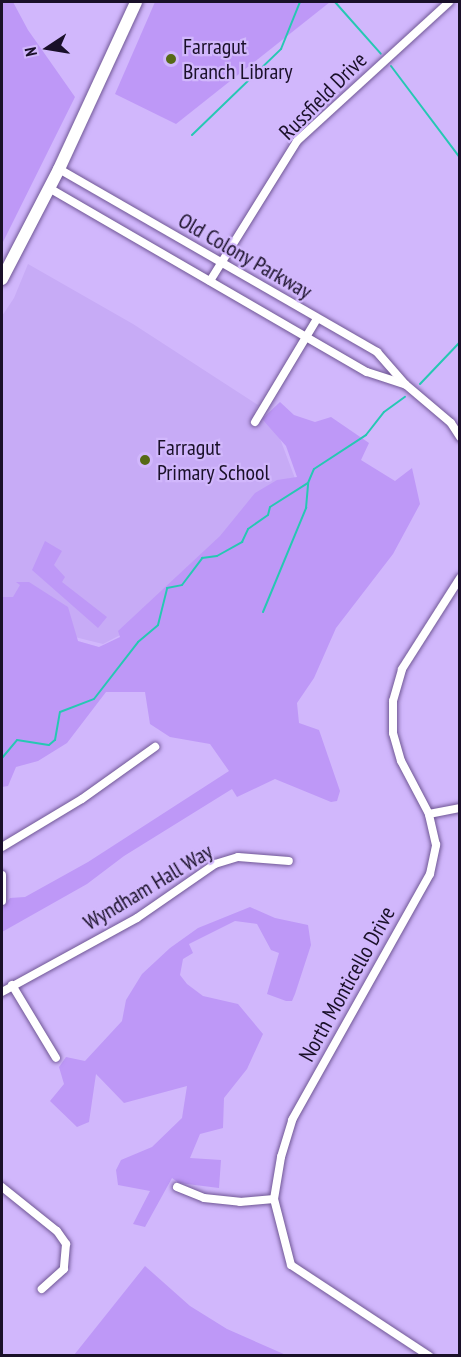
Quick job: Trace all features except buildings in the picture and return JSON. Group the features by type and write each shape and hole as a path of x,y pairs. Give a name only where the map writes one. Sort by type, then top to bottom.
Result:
{"main road":[{"path":"2,279 49,188 136,2"}],"street":[{"name":"Russfield Drive","path":"210,281 297,141 449,2"},
{"name":"Old Colony Parkway","path":"58,169 377,352 405,384 455,422"},
{"name":"Old Colony Parkway","path":"49,188 367,372 405,384"},
{"path":"255,422 317,319"},
{"path":"455,422 459,437"},
{"name":"North Monticello Drive","path":"429,1356 291,1265 274,1199 280,1156 292,1120 430,874 435,845 429,814 401,761 393,733 393,701 402,669 459,578"},
{"path":"2,847 82,799 155,747"},
{"path":"429,814 459,808"},
{"name":"Wyndham Hall Way","path":"2,992 137,918 215,864 238,857 289,861"},
{"path":"2,875 2,901"},
{"path":"12,985 56,1058"},
{"path":"2,1187 57,1231 66,1244 64,1269 42,1289"},
{"path":"177,1187 204,1198 240,1202 274,1199"}],"shaded area":[{"path":"2,2 13,2 28,30 75,97 2,244"},
{"path":"155,2 330,2 176,124 115,94"},
{"name":"Farragut Primary School","path":"28,264 133,324 258,405 254,412 279,436 296,481 124,633 103,644 2,619 2,316 14,298"},
{"path":"280,402 294,415 315,422 331,417 369,443 361,460 395,481 412,468 420,504 393,554 336,628 314,678 297,703 299,723 319,730 340,791 337,801 331,802 275,779 237,797 232,789 124,856 87,884 2,932 2,909 10,898 25,897 88,862 229,771 210,744 170,737 150,724 145,692 106,692 67,743 38,761 16,767 8,786 2,787 2,597 13,597 20,585 16,582 29,582 68,607 78,641 99,647 120,637 118,631 220,536 255,493 277,480 297,477 286,446 262,419"},
{"path":"45,541 62,551 54,565 65,577 62,582 107,617 98,628 32,570"},
{"path":"250,907 275,918 308,925 311,945 295,994 292,1001 286,1001 267,994 279,953 271,950 257,924 235,921 189,944 193,953 183,959 180,975 187,984 203,996 238,1004 263,1034 247,1069 224,1098 223,1128 200,1134 190,1158 221,1160 219,1188 179,1183 172,1178 145,1227 133,1224 150,1191 118,1185 116,1170 121,1160 152,1147 182,1118 187,1086 124,1103 96,1074 89,1122 77,1127 50,1101 64,1084 59,1067 66,1057 85,1061 122,1021 126,1000 142,974 170,948 198,928"},
{"path":"145,1266 190,1306 227,1329 286,1355 74,1355"}],"waterway":[{"path":"192,135 281,49 300,2"},
{"path":"335,2 381,54"},
{"path":"391,66 460,158"},
{"path":"420,384 460,342"},
{"path":"263,612 306,508 308,483 314,469 366,435 384,412 405,397"},
{"path":"2,758 17,740 49,745 55,740 60,712 94,699 138,642 158,625 167,588 182,585 202,558 217,556 242,542 248,529 268,515 270,507 308,483"}],"place":[{"name":"Farragut Branch Library","path":"171,59"},
{"name":"Farragut Primary School","path":"145,460"}]}
